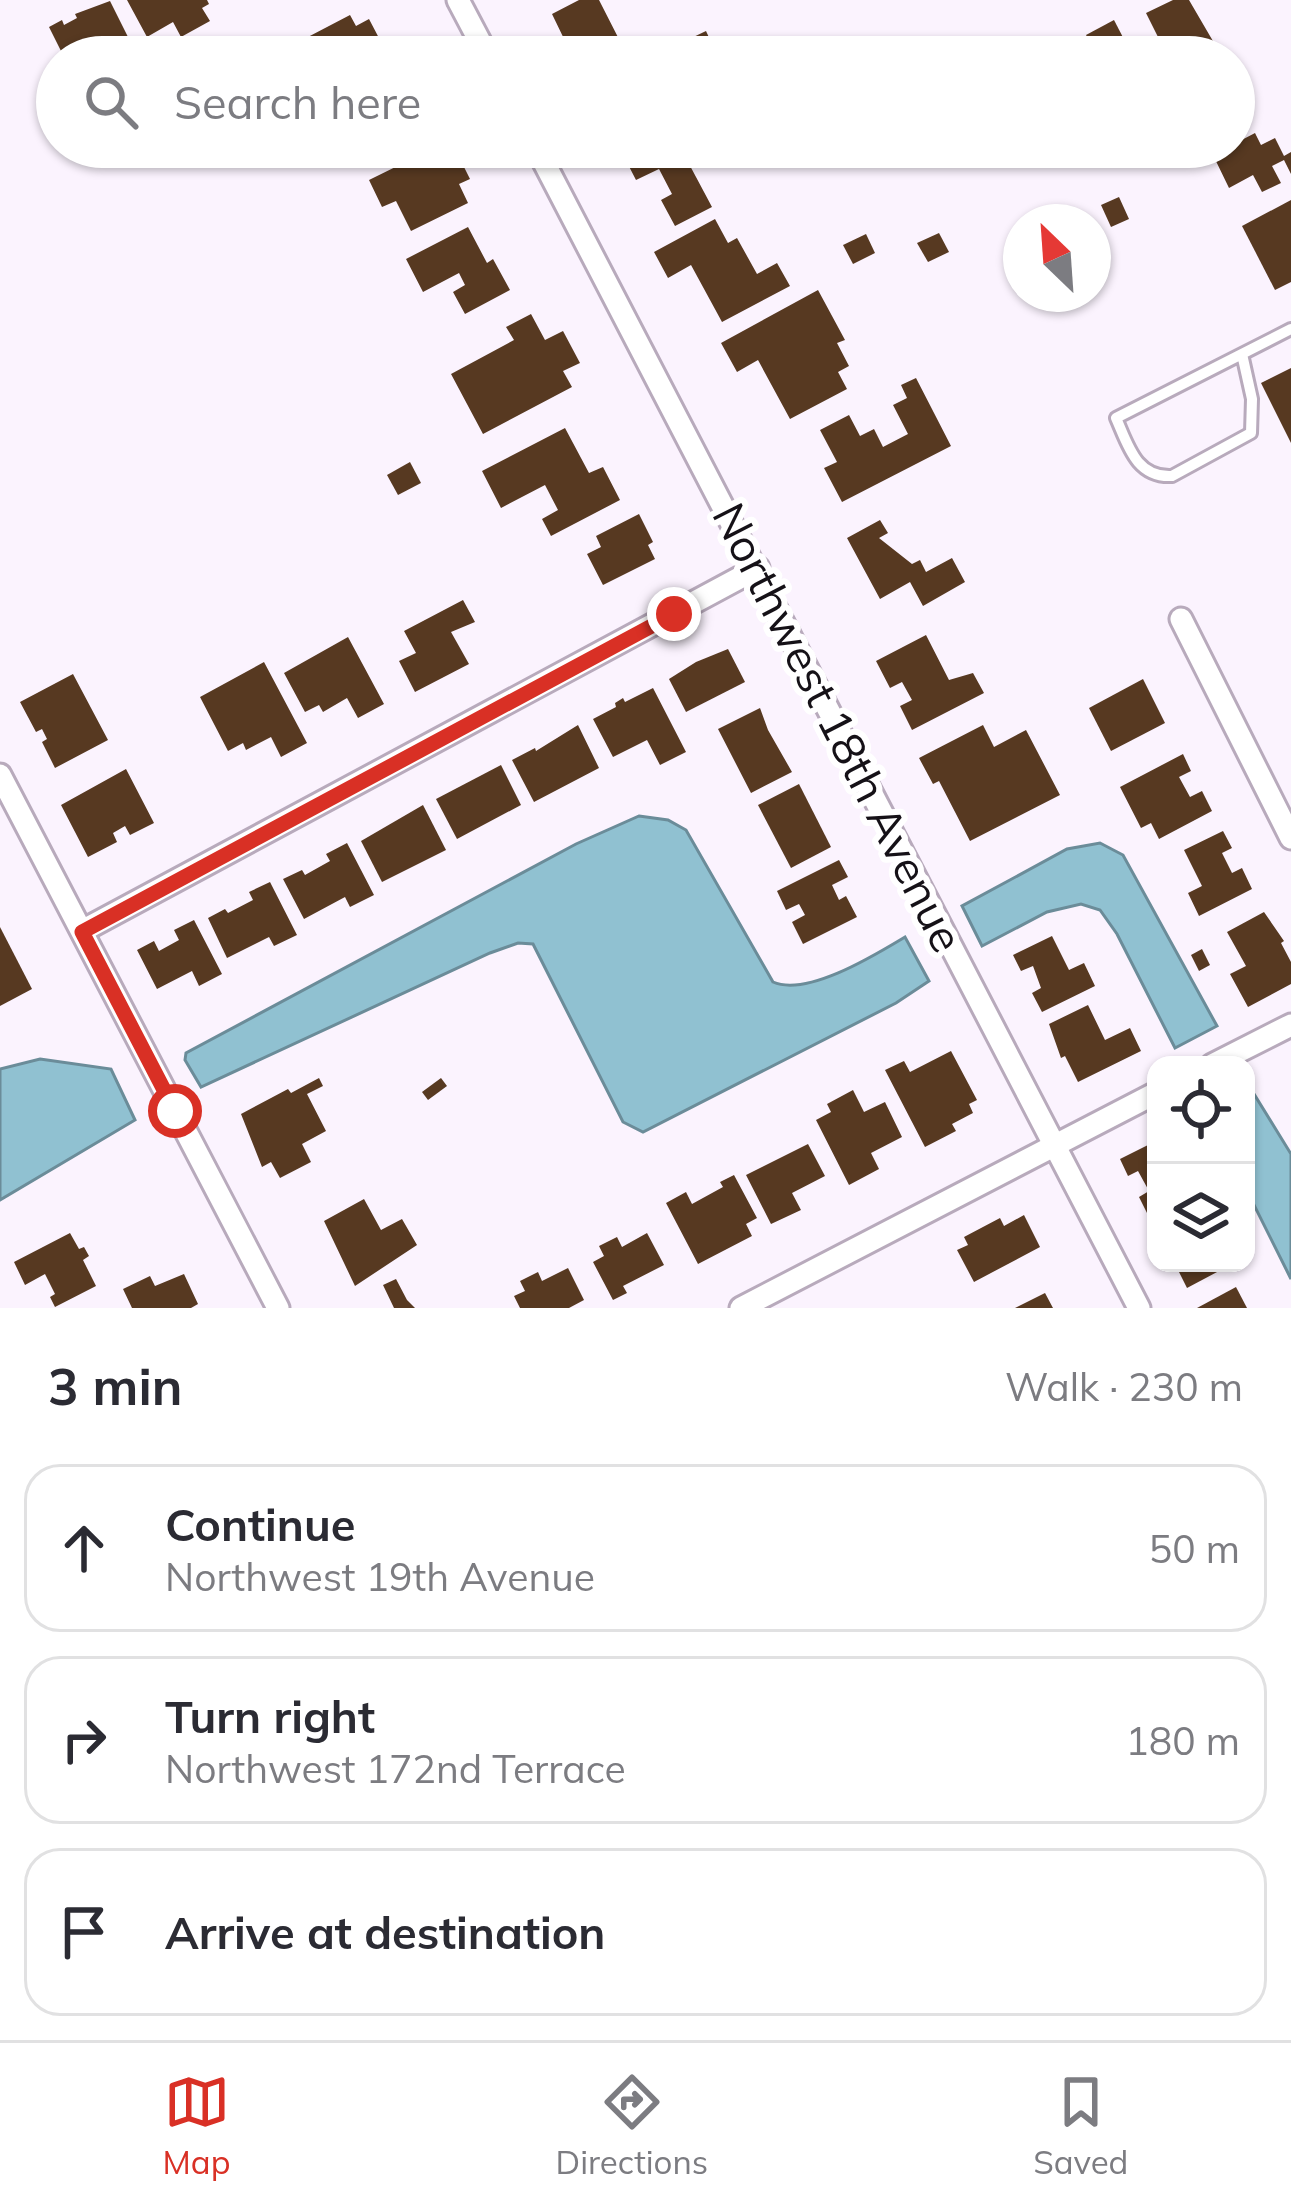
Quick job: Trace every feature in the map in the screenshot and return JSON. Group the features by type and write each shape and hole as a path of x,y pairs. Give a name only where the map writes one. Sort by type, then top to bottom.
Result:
{"street":[{"path":"458,0 477,36"},
{"name":"Northwest 18th Avenue","path":"547,168 1139,1308"},
{"path":"82,932 758,568"},
{"path":"1180,619 1291,838"},
{"path":"0,775 278,1308"},
{"path":"1230,1056 1291,1025"},
{"path":"741,1308 1147,1099"}],"lane":[{"path":"1242,354 1252,399 1251,433 1172,476 1158,477 1146,471 1134,460 1116,418 1291,329"}],"water":[{"path":"639,816 668,820 686,830 773,982 804,984 822,979 905,937 929,981 896,1003 643,1132 623,1122 533,944 518,943 490,953 201,1087 185,1060 186,1053 576,844"},
{"path":"1100,843 1123,855 1217,1026 1175,1048 1100,910 1081,904 1047,912 982,946 962,906 1067,849"},
{"path":"40,1059 111,1069 135,1120 0,1200 0,1069"},
{"path":"1255,1096 1291,1154 1291,1279 1255,1207"}],"building":[{"path":"127,0 207,0 209,4 202,8 210,21 183,36 173,22 146,36"},
{"path":"579,0 599,0 617,36 563,36 552,14"},
{"path":"1173,0 1189,0 1210,36 1158,36 1146,13"},
{"path":"110,1 128,36 54,36 49,27 62,20 64,25 77,18 75,14"},
{"path":"350,15 356,26 369,19 378,36 310,36"},
{"path":"1114,20 1122,36 1087,36"},
{"path":"1255,133 1261,145 1275,138 1284,156 1291,152 1291,174 1284,160 1272,166 1281,183 1262,192 1253,175 1229,188 1219,168 1255,168"},
{"path":"393,168 464,168 470,179 459,184 468,203 411,231 396,201 382,207 369,180"},
{"path":"630,168 691,168 712,207 675,226 661,200 672,194 659,169 636,180"},
{"path":"1119,197 1129,219 1111,227 1111,204 1103,204"},
{"path":"1291,200 1291,282 1275,290 1242,226"},
{"path":"715,219 728,243 737,238 757,274 777,263 790,286 722,322 691,265 668,278 654,252"},
{"path":"468,227 487,263 493,259 510,290 465,314 453,292 465,285 459,273 423,292 406,259"},
{"path":"939,233 949,252 928,262 917,243"},
{"path":"866,234 875,253 853,264 843,245"},
{"path":"818,290 845,340 837,343 849,366 838,372 847,389 790,419 758,360 737,372 721,343"},
{"path":"531,314 545,340 563,331 580,363 563,371 572,387 483,434 451,374 514,340 506,327"},
{"path":"1291,368 1291,443 1261,383"},
{"path":"916,378 951,446 842,502 824,468 837,462 820,430 849,415 860,436 874,429 883,447 908,434 893,405 907,398 901,385"},
{"path":"565,428 589,473 603,467 620,500 551,536 542,519 558,510 545,485 501,508 482,471"},
{"path":"410,462 421,483 398,495 387,475"},
{"path":"639,514 653,542 648,545 655,559 603,585 587,554 601,547 596,536"},
{"path":"880,520 888,533 879,538 912,564 920,560 926,572 952,558 965,582 923,606 910,582 880,599 847,538"},
{"path":"463,600 475,622 451,632 469,664 415,692 399,661 416,653 404,631"},
{"path":"926,635 949,680 973,673 984,693 912,730 900,706 912,700 902,682 890,688 876,661"},
{"path":"348,637 384,704 358,718 347,698 323,712 319,705 305,712 284,673"},
{"path":"728,649 745,682 686,712 669,679"},
{"path":"264,662 307,743 281,757 271,737 246,750 243,743 228,751 200,697"},
{"path":"73,674 108,740 55,768 42,742 47,739 42,729 36,732 20,702"},
{"path":"1143,679 1165,723 1111,751 1089,708"},
{"path":"653,688 686,752 660,765 647,740 613,757 593,719 623,698 625,702"},
{"path":"760,708 792,772 751,793 718,729"},
{"path":"578,725 599,768 534,802 512,760"},
{"path":"983,725 994,747 1026,730 1060,795 970,841 939,781 933,784 919,758"},
{"path":"1183,754 1191,771 1179,777 1190,797 1202,791 1212,811 1159,839 1151,823 1141,828 1120,787"},
{"path":"501,765 521,805 457,839 436,799"},
{"path":"126,769 154,823 130,835 125,826 113,833 117,842 88,857 61,805"},
{"path":"799,784 831,847 791,868 758,805"},
{"path":"423,805 446,850 382,882 361,841"},
{"path":"1223,831 1232,848 1222,853 1232,873 1242,868 1252,889 1199,916 1188,893 1202,886 1184,850"},
{"path":"347,843 374,895 350,907 345,897 304,919 283,879 302,870 305,875 330,861 326,854"},
{"path":"839,860 848,877 832,885 839,900 846,896 857,917 803,944 792,922 805,915 799,904 786,910 777,891"},
{"path":"270,882 297,935 274,946 269,937 227,958 208,918 253,900 249,892"},
{"path":"1264,912 1284,941 1291,984 1248,1007 1230,974 1246,966 1227,932"},
{"path":"194,920 222,974 199,986 192,971 157,989 137,950 154,941 159,951 179,940 174,930"},
{"path":"0,927 32,989 0,1006"},
{"path":"1052,936 1069,970 1084,963 1095,986 1042,1012 1032,993 1041,988 1033,966 1021,971 1013,955"},
{"path":"1202,949 1210,965 1199,971 1191,955"},
{"path":"1088,1005 1105,1040 1130,1028 1141,1051 1078,1082 1065,1056 1061,1058 1049,1024"},
{"path":"951,1051 977,1100 969,1104 973,1113 952,1124 956,1131 925,1147 885,1070 904,1061 910,1072"},
{"path":"319,1078 323,1086 307,1094 326,1131 302,1144 311,1162 280,1178 271,1162 262,1167 241,1114"},
{"path":"441,1078 447,1086 428,1100 422,1092"},
{"path":"853,1090 864,1112 885,1102 902,1137 871,1153 879,1169 849,1185 816,1120 831,1112 827,1104"},
{"path":"808,1144 825,1176 792,1193 801,1210 771,1224 746,1175"},
{"path":"1147,1146 1147,1187 1138,1171 1128,1176 1120,1159"},
{"path":"734,1175 757,1218 746,1224 752,1236 698,1264 666,1203 686,1192 692,1204 723,1187 720,1182"},
{"path":"364,1199 381,1230 402,1219 417,1245 355,1286 324,1221"},
{"path":"1024,1215 1040,1247 974,1282 957,1250 968,1245 964,1237 1000,1218 1004,1226"},
{"path":"70,1233 89,1256 83,1260 96,1286 55,1307 50,1297 55,1294 45,1274 25,1285 14,1262"},
{"path":"647,1233 664,1265 623,1286 627,1293 613,1300 593,1262 604,1256 599,1246 617,1237 622,1247"},
{"path":"568,1268 584,1300 569,1308 520,1308 514,1296 525,1291 520,1281 538,1272 542,1281"},
{"path":"1179,1272 1217,1272 1187,1288"},
{"path":"184,1274 198,1304 191,1308 132,1308 123,1289 150,1276 155,1286"},
{"path":"396,1279 415,1308 394,1308 383,1285"},
{"path":"1236,1287 1247,1308 1197,1308"},
{"path":"1045,1293 1053,1308 1015,1308"}],"route":[{"path":"175,1111 82,932 674,614"}]}
